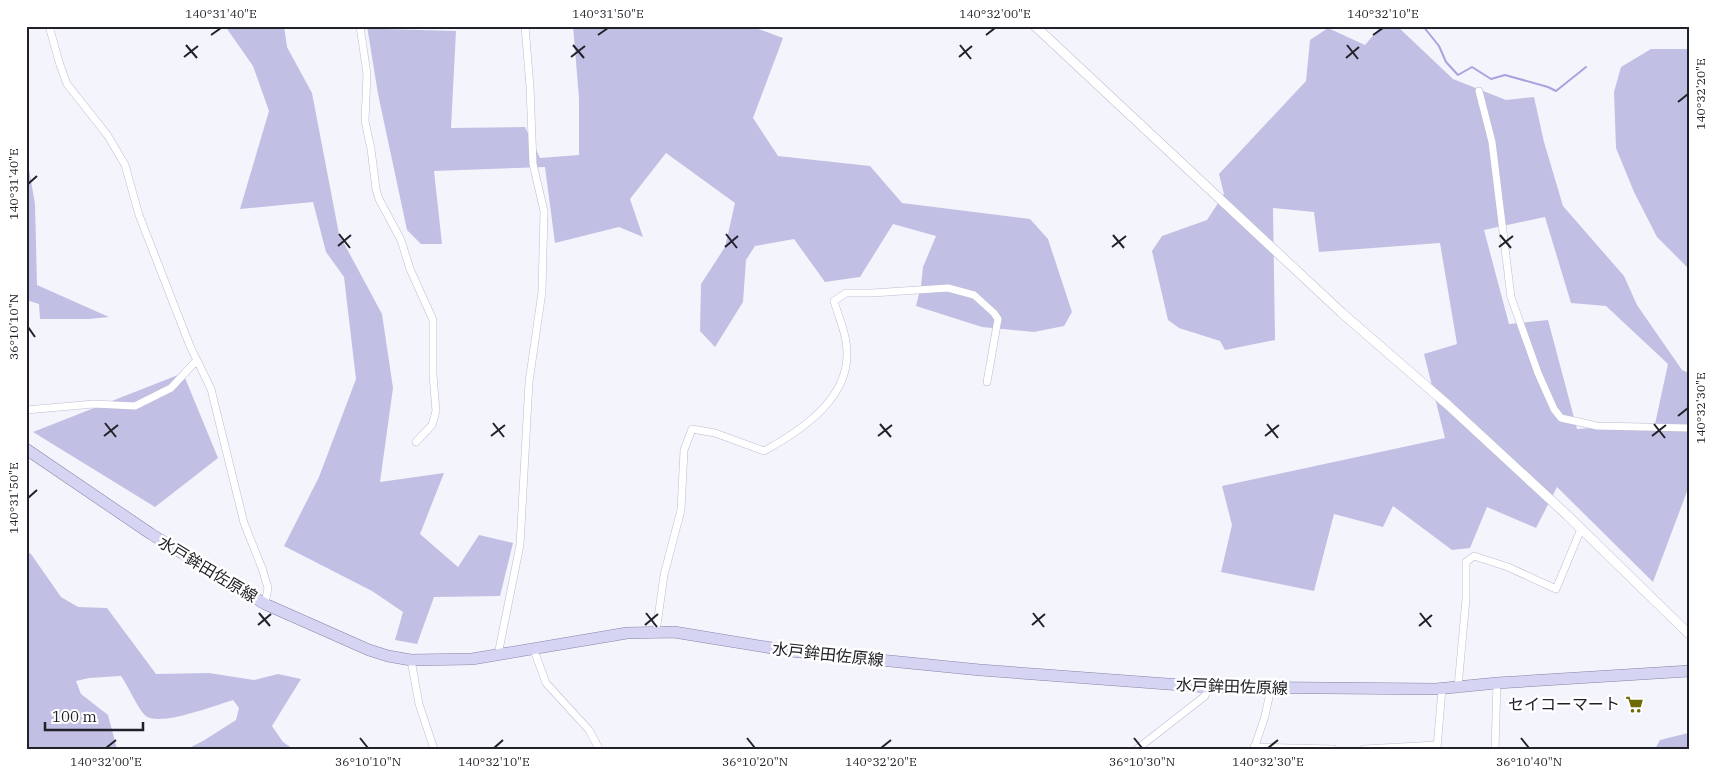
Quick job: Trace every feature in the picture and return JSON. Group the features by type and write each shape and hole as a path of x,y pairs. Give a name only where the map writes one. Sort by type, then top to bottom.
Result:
{"main road":[{"name":"水戸鉾田佐原線","path":"27,450 151,534 266,604 369,650 411,660 472,659 627,633 674,632 790,651 923,664 1208,687 1442,689 1689,671"}],"street":[{"path":"49,26 67,84 108,136 123,160 139,214 196,361 210,389 244,523 268,588 266,604"},
{"path":"360,26 368,74 365,121 376,189 379,200 400,240 410,269 433,320 433,375 436,411 432,425 416,442"},
{"path":"498,655 520,545 529,382 542,292 544,211 533,164 530,77 525,26"},
{"path":"1036,26 1342,313 1448,405 1581,528 1689,634"},
{"path":"1479,92 1492,142 1512,297 1538,373 1554,409 1561,418 1597,426 1689,428"},
{"path":"656,632 664,575 681,510 684,450 692,429 714,433 764,451 799,430 824,408 834,396 846,370 846,343 834,301 846,293 948,288 974,295 998,319 987,382"},
{"path":"26,410 94,404 135,406 170,388 196,361"},
{"path":"1458,687 1466,599 1466,562 1474,556 1508,567 1556,589 1581,528"},
{"path":"534,650 546,682 589,730 599,749"},
{"path":"411,660 419,704 434,749"},
{"path":"1495,749 1498,684"},
{"path":"1137,749 1205,696 1208,687"},
{"path":"1271,688 1265,716 1254,748 1333,749"},
{"path":"1364,749 1437,747 1442,689"}],"shaded area":[{"path":"225,26 284,26 287,47 312,93 339,234 382,314 393,388 380,482 444,473 420,534 458,567 479,535 513,543 500,596 434,597 417,644 395,640 403,612 372,591 284,546 319,477 356,379 344,277 326,252 313,202 240,209 269,111 253,66"},
{"path":"367,26 385,26 385,29 456,31 451,128 525,127 540,158 579,155 579,98 573,26 750,26 783,38 753,118 778,156 870,166 902,203 1030,219 1048,239 1072,312 1064,326 1034,332 982,327 916,306 923,267 936,236 893,224 860,277 825,282 794,239 755,246 746,260 743,302 715,347 700,331 701,284 725,247 735,203 666,153 630,199 643,237 619,227 555,243 545,167 434,171 442,244 421,244 407,230 378,94"},
{"path":"1381,26 1397,26 1453,79 1506,100 1534,97 1544,142 1563,206 1624,276 1637,305 1682,370 1689,373 1689,486 1653,582 1557,487 1536,528 1487,507 1470,548 1452,550 1393,506 1383,527 1334,514 1314,591 1221,572 1232,525 1222,486 1445,438 1424,354 1457,344 1440,243 1319,252 1314,212 1273,208 1275,340 1225,350 1220,341 1179,328 1168,320 1152,251 1162,236 1207,220 1224,194 1219,174 1306,81 1310,40 1328,28 1365,45","holes":["1545,217 1571,303 1606,306 1668,364 1655,424 1577,429 1548,320 1509,324 1484,230"]},
{"path":"1651,49 1689,49 1689,269 1657,237 1634,192 1616,148 1614,92 1621,67"},
{"path":"26,152 35,204 37,285 109,317 40,319 39,304 26,300"},
{"path":"183,373 218,458 155,507 33,432"},
{"path":"26,551 31,554 61,597 78,607 107,608 156,674 209,673 254,680 278,674 301,679 272,726 283,742 293,749 187,749 236,720 239,708 233,700 175,717 153,719 143,713 121,676 89,678 76,681 81,694 108,715 117,749 26,749"},
{"path":"1688,733 1689,749 1655,749 1660,740"}],"waterway":[{"path":"1423,26 1439,46 1446,62 1458,75 1472,67 1491,79 1505,75 1556,91 1586,67"}],"place":[{"name":"セイコーマート","path":"1634,704"}]}
